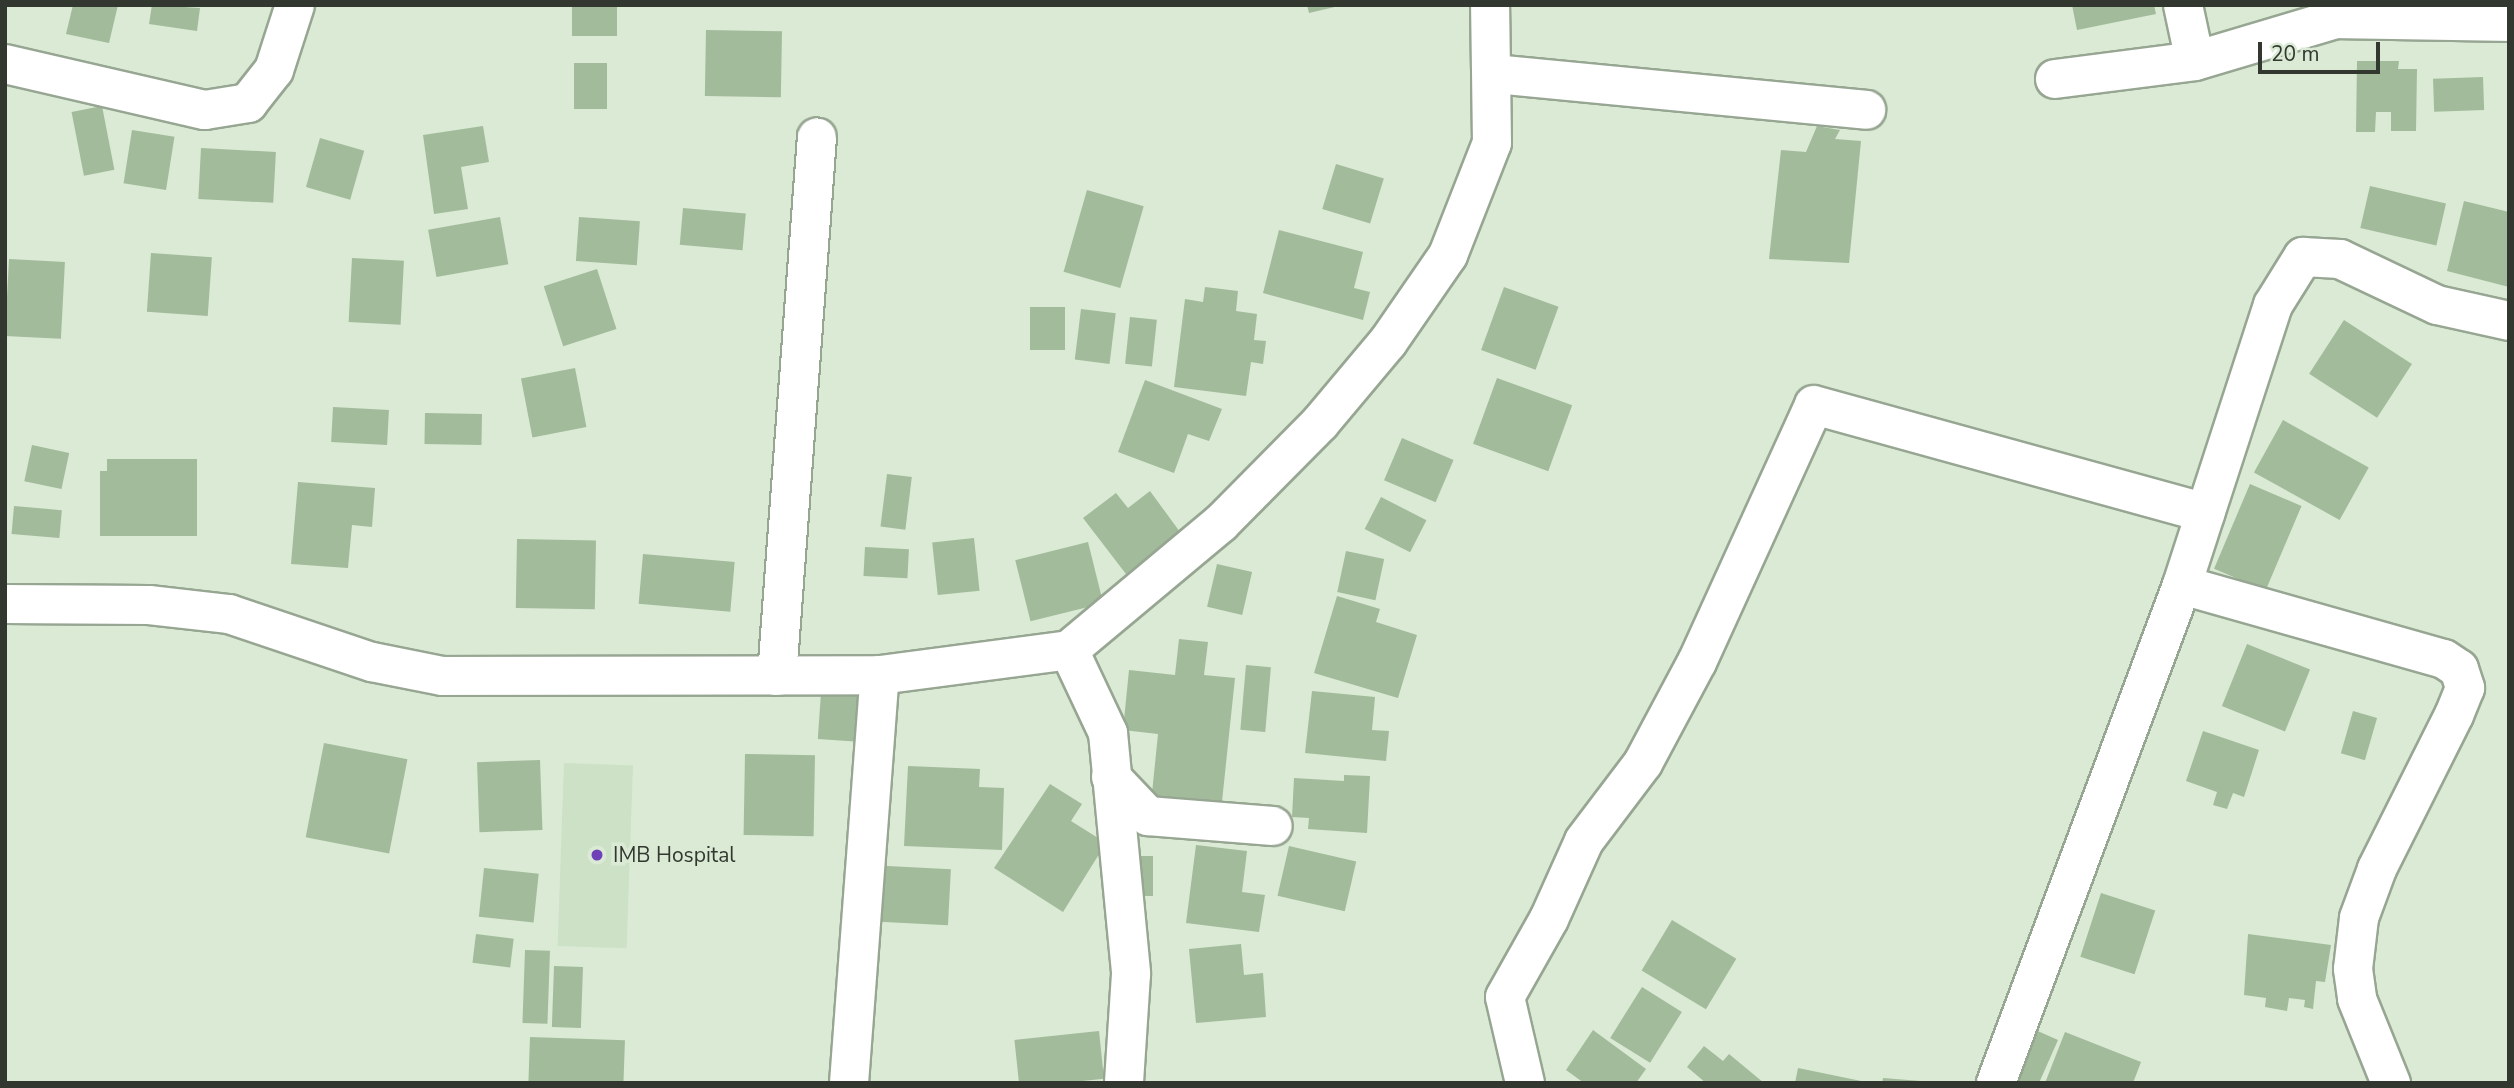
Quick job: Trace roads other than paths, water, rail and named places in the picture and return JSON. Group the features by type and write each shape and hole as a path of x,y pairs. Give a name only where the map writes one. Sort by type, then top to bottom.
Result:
{"street":[{"path":"5,64 205,110 248,103 274,70 295,5"},
{"path":"5,604 149,605 229,614 372,662 442,676 880,675 1069,650 1221,523 1320,423 1388,342 1448,255 1476,191 1492,143 1494,74 1490,5"},
{"path":"2183,5 2195,61"},
{"path":"2055,79 2195,61 2336,19 2509,22"},
{"path":"1494,74 1866,110"},
{"path":"777,677 817,137"},
{"path":"1996,1083 2182,585 2273,305 2303,257 2340,259 2437,305 2509,321"},
{"path":"1525,1083 1505,998 1549,919 1584,841 1643,763 1697,662 1814,405 2205,513"},
{"path":"2182,585 2444,659 2459,669 2465,688 2376,869 2359,918 2353,969 2357,999 2391,1083"},
{"path":"1069,650 1108,733 1131,974 1124,1083"},
{"path":"849,1083 880,675"},
{"path":"1111,777 1148,816 1273,826"}],"place":[{"name":"IMB Hospital","path":"597,855"}]}
